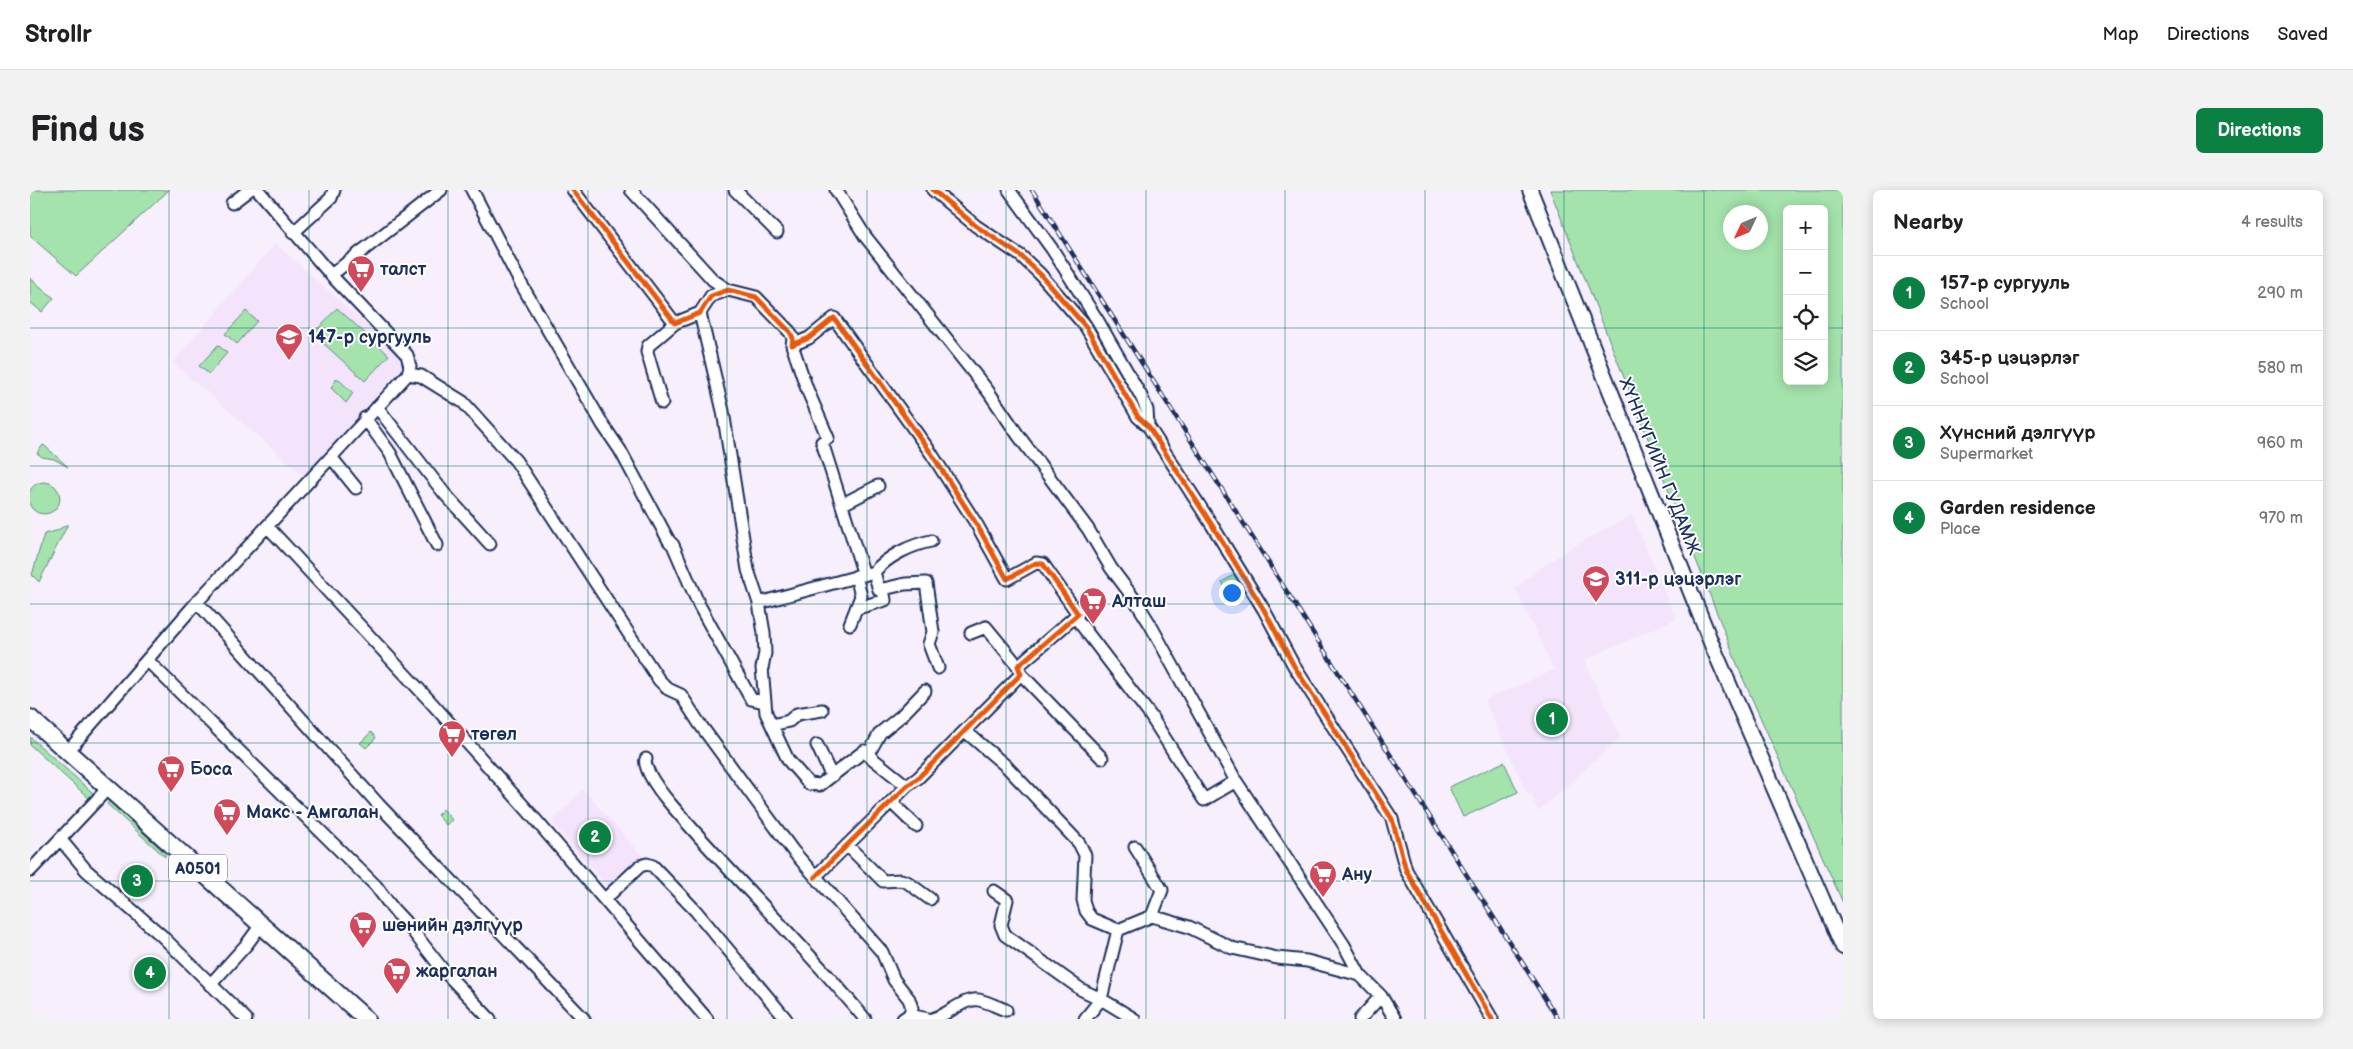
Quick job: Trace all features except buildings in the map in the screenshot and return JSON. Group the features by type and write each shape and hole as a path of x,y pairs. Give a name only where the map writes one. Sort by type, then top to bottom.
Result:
{"highway":[{"name":"A0501","path":"30,718 366,1019"}],"main road":[{"name":"ХҮННҮГИЙН ГУДАМЖ","path":"1530,190 1712,645 1843,947"}],"street":[{"path":"232,203 248,190"},
{"path":"68,751 197,602 408,374 410,366 407,355 331,275 258,190"},
{"path":"294,233 331,198 334,190"},
{"path":"331,275 441,190"},
{"path":"472,190 520,282 602,424 620,450 673,545 699,605 751,699 764,702"},
{"path":"573,190 675,323"},
{"path":"632,190 713,280 728,290 756,297 790,332 792,345 807,388 828,438 822,442 865,574 879,590 905,584 926,583 933,632 929,644 938,668"},
{"path":"736,190 777,232"},
{"path":"836,190 865,236 980,380 1018,435 1088,529 1111,568 1136,600 1236,781 1344,944 1360,975 1381,996 1395,1019"},
{"path":"933,190 953,208 1021,256 1036,269 1080,319 1138,417 1148,426 1207,517 1264,610 1294,666 1392,819 1406,870 1492,1019"},
{"path":"1009,190 1052,249 1098,321 1141,396 1147,410 1148,426"},
{"path":"662,403 647,352 648,346 675,323 700,313 711,296 728,290"},
{"path":"700,313 723,411 748,570 759,603 764,633 765,653 762,668 766,696 764,702 772,725 788,760 809,784 820,785 864,751 907,786"},
{"path":"792,345 809,338 834,318 931,453 977,525 1007,579 1036,563 1043,564 1078,614 1076,618 1045,641 965,731 815,876"},
{"path":"408,374 421,376 463,402 516,461 645,661 668,689 681,695 773,824 815,876 882,952 894,980 909,999 912,1008 906,1017 928,1019"},
{"path":"377,407 444,493 490,544"},
{"path":"366,418 390,452 437,545"},
{"path":"331,457 356,488"},
{"path":"843,504 878,486"},
{"path":"267,526 429,700 605,899 707,1019"},
{"path":"759,603 865,574 919,543 931,541"},
{"path":"850,624 858,608 865,574"},
{"path":"858,608 884,600 883,589"},
{"path":"197,602 379,804 584,1019"},
{"path":"1076,618 1150,716 1204,800 1236,781"},
{"path":"971,633 986,627 1019,670 1102,758"},
{"path":"147,660 376,886 443,970 490,1019"},
{"path":"868,755 880,732 901,716 925,691"},
{"path":"772,725 789,720 797,714 822,710"},
{"path":"965,731 1006,766 1078,843 1085,855 1084,900 1086,912 1092,919 1118,930 1152,916 1189,927 1232,948 1277,958 1307,961 1360,975"},
{"path":"817,745 831,775"},
{"path":"646,759 645,767 668,801 787,930 865,1019"},
{"path":"30,871 109,787"},
{"path":"891,802 916,826"},
{"path":"61,840 86,870 162,936 246,1019"},
{"path":"847,845 883,882 901,880 907,882 930,898"},
{"path":"1135,847 1162,890 1152,916"},
{"path":"605,899 640,866 647,864 653,866 695,910 786,1019"},
{"path":"994,891 1007,900 1001,925 1005,936 1082,990 1134,1019"},
{"path":"210,985 247,944 261,925"},
{"path":"1085,1019 1101,999 1118,930"},
{"path":"1360,1019 1381,996"},
{"path":"932,1019 944,1016 965,1001 978,1000 1006,1010"}],"shaded area":[{"name":"147-р сургууль","path":"275,243 399,354 403,362 402,367 304,476 173,363"},
{"path":"1632,515 1676,619 1584,660 1621,737 1538,812 1531,793 1528,795 1484,700 1554,670 1515,588 1543,566 1574,546"},
{"path":"583,789 644,858 610,889 551,822"}],"green space":[{"path":"30,190 169,190 76,276 30,236"},
{"path":"1550,190 1843,190 1843,903 1741,674"},
{"path":"30,278 54,298 42,312 30,302"},
{"path":"337,308 389,355 365,381 313,334"},
{"path":"246,311 257,321 237,344 225,334"},
{"path":"286,331 300,344 292,352 276,339"},
{"path":"218,345 227,353 209,374 199,366"},
{"path":"337,378 353,393 346,403 331,388"},
{"path":"43,445 68,467 54,459 42,457 37,453"},
{"path":"44,482 50,483 55,487 59,492 59,504 55,509 50,513 44,514 38,513 33,509 29,504 28,498 29,492 33,487 38,483"},
{"path":"68,524 39,582 32,575 44,534 56,531"},
{"path":"1235,574 1243,588 1230,596 1222,582"},
{"path":"371,732 376,738 366,748 360,743"},
{"path":"30,737 93,793 92,801 30,745"},
{"path":"1504,762 1518,792 1463,817 1449,787"},
{"path":"109,801 165,853 165,857 107,804"},
{"path":"443,809 452,820 446,825 437,815"}],"railway":[{"path":"1032,190 1558,1019"}],"cycle path":[{"path":"573,190 675,323 700,313 711,296 728,290 756,297 790,332 793,338 792,345 809,338 834,318 931,453 977,525 1007,579 1036,563 1043,564 1078,614 1018,666 1021,674 918,778 907,786 815,877"},
{"path":"933,190 976,226 1021,256 1040,274 1086,327 1138,417 1148,426 1212,525 1264,610 1294,666 1392,819 1406,870 1492,1019"}],"place":[{"name":"талст","path":"361,293"},
{"name":"147-р сургууль","path":"289,361"},
{"name":"311-р цэцэрлэг","path":"1596,603"},
{"name":"Алташ","path":"1093,625"},
{"name":"157-р сургууль","path":"1552,719"},
{"name":"төгөл","path":"452,758"},
{"name":"Боса","path":"171,793"},
{"name":"Макс - Амгалан","path":"227,836"},
{"name":"345-р цэцэрлэг","path":"595,837"},
{"name":"Хүнсний дэлгүүр","path":"137,881"},
{"name":"Ану","path":"1323,898"},
{"name":"шөнийн дэлгүүр","path":"363,949"},
{"name":"Garden residence","path":"150,973"},
{"name":"жаргалан","path":"397,995"}]}
